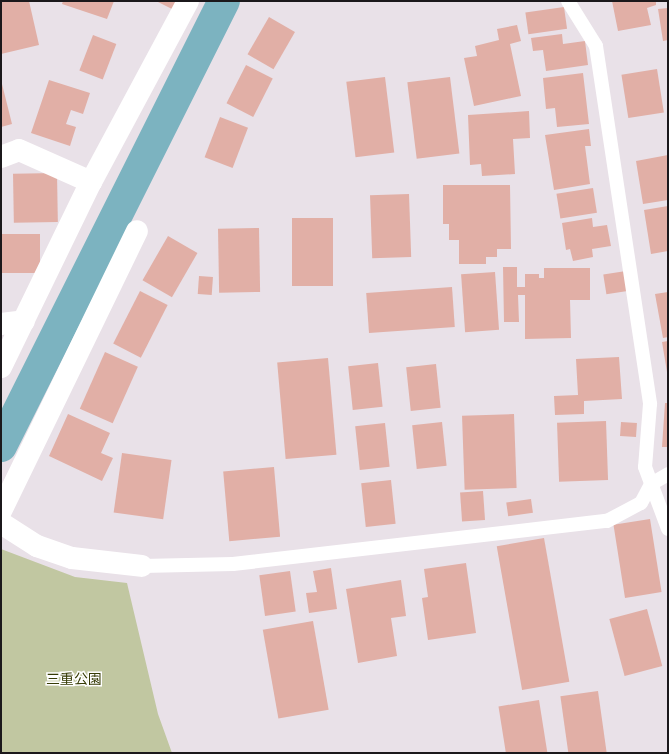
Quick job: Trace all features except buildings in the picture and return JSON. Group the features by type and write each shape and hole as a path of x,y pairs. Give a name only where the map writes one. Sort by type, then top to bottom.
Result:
{"street":[{"path":"1,367 91,182 188,1"},
{"path":"1,157 19,150 91,182"},
{"path":"1,511 137,231"},
{"path":"1,324 24,321"},
{"path":"1,522 37,546 72,558 142,566"}],"lane":[{"path":"568,1 596,46 650,404 645,467 668,529"},
{"path":"142,566 233,564 607,521 641,503 651,484 668,474"}],"green space":[{"name":"三重公園","path":"1,549 75,577 127,583 158,714 172,753 1,753"}],"waterway":[{"path":"1,446 224,1"}]}
